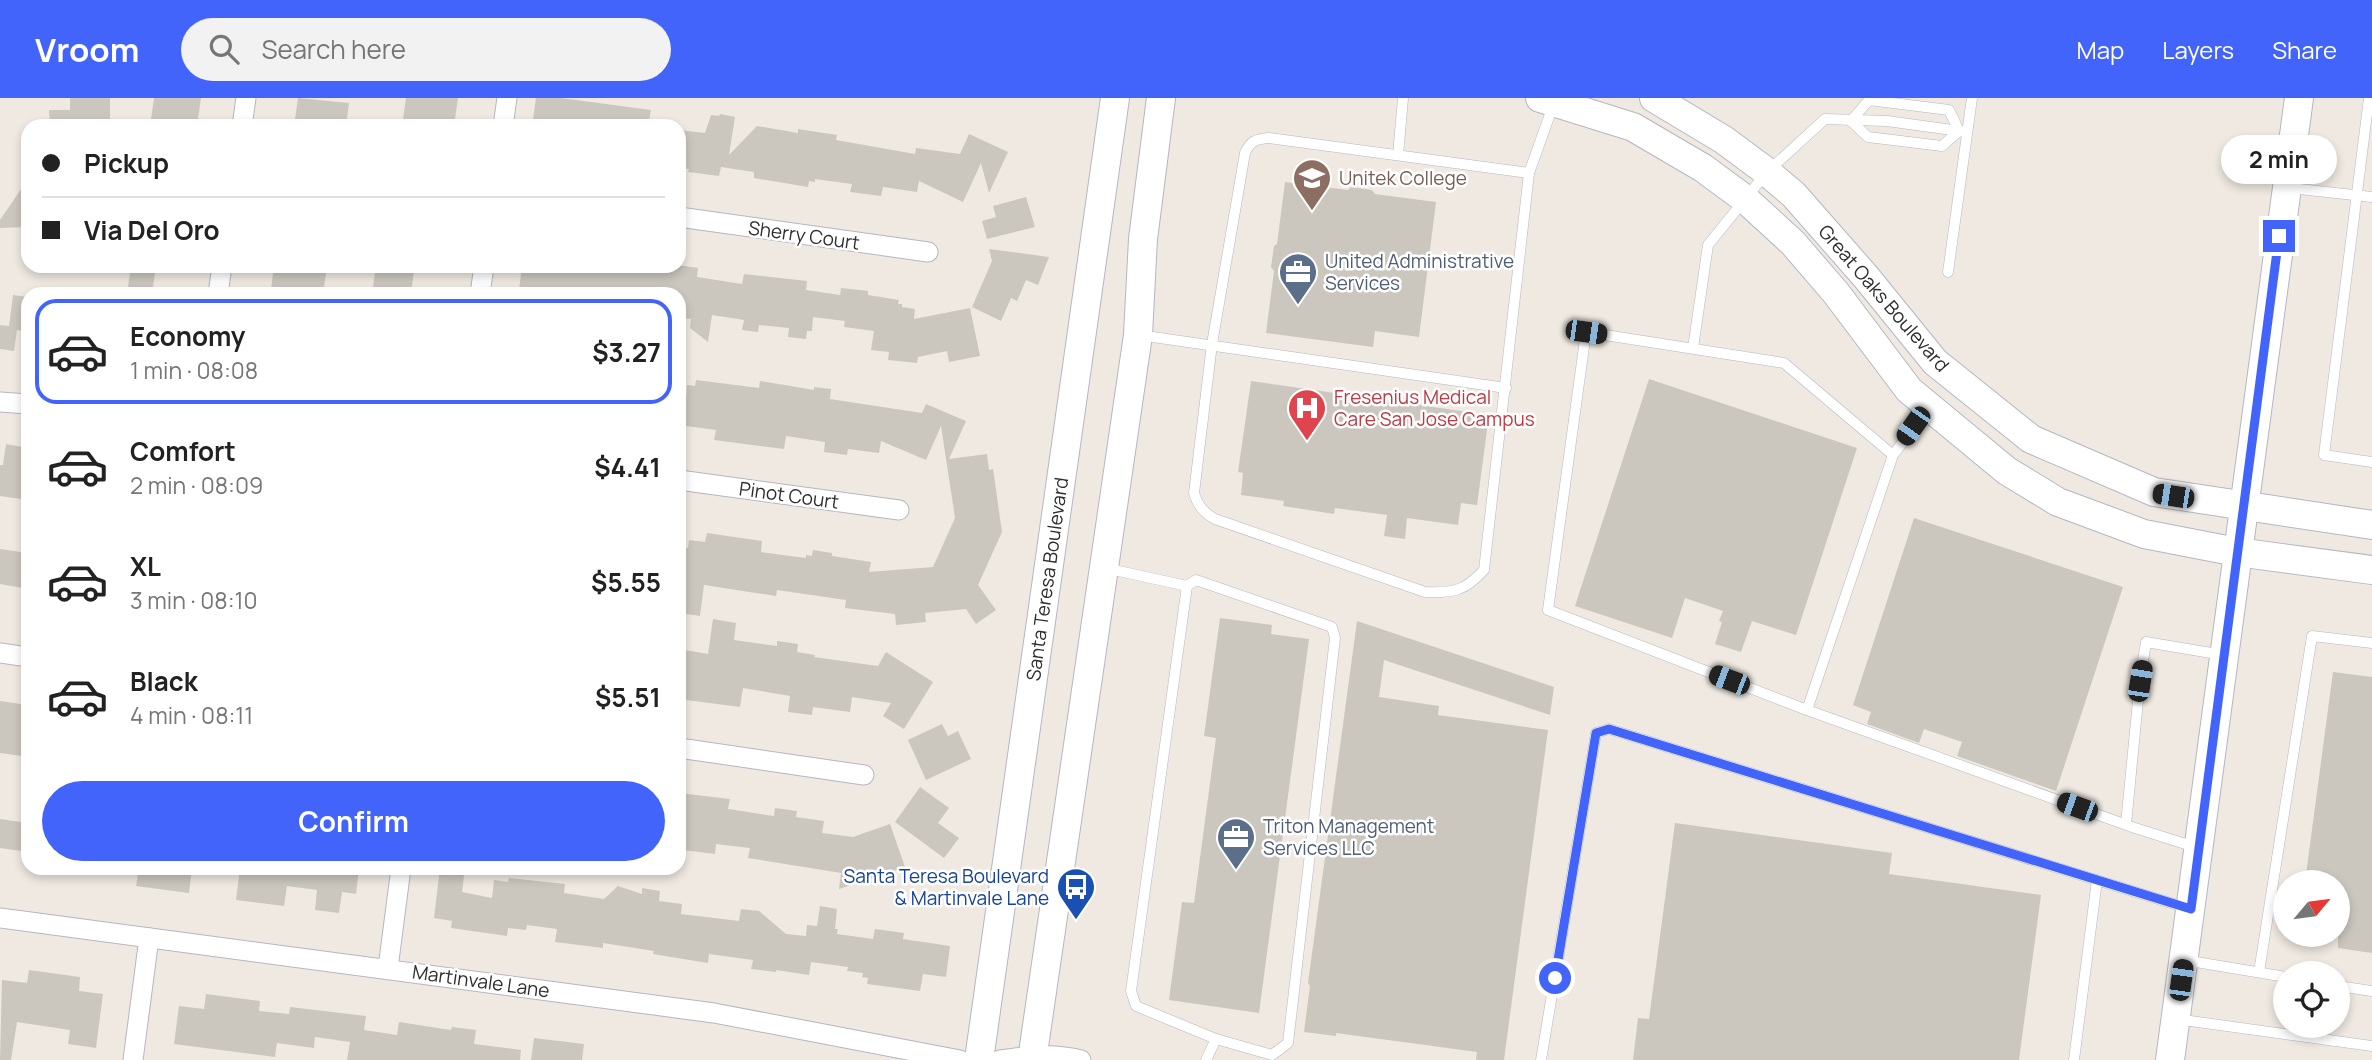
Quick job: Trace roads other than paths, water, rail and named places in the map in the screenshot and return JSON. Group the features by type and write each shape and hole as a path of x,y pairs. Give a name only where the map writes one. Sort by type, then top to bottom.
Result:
{"main road":[{"name":"Santa Teresa Boulevard","path":"979,1060 1115,98"},
{"name":"Great Oaks Boulevard","path":"1654,98 1724,140 1794,195 1935,362 2031,439 2154,492 2372,525"},
{"path":"2170,1060 2242,507 2299,98"},
{"name":"Great Oaks Boulevard","path":"1547,100 1633,127 1703,168 1745,198 1793,243 1836,293 1909,390 2007,471 2058,502 2144,534 2237,552 2372,570"},
{"path":"1033,1058 1138,335 1143,239 1166,103"}],"street":[{"path":"243,119 246,98"},
{"path":"504,119 507,98"},
{"name":"Sherry Court","path":"686,218 928,252"},
{"path":"0,402 21,404"},
{"name":"Pinot Court","path":"686,481 899,510"},
{"path":"0,653 21,656"},
{"path":"686,749 864,775"},
{"path":"388,968 400,875"},
{"name":"Martinvale Lane","path":"0,918 714,1013 960,1060"},
{"path":"133,1060 149,938"},
{"path":"1000,1060 1066,1056 1081,1060"}],"lane":[{"path":"1398,155 1403,98"},
{"path":"1948,272 1963,132 1972,98"},
{"path":"2369,98 2323,455 2372,462"},
{"path":"1530,173 1269,138 1257,139 1248,144 1212,344 1194,493 1198,505 1205,513 1215,519 1425,592 1451,593 1475,579 1483,570 1530,173 1547,100"},
{"path":"1851,121 1869,100 1949,110 1963,132"},
{"path":"1693,348 1708,244 1767,172 1825,119 1887,121 1963,132"},
{"path":"1851,121 1868,137 1942,146 1963,132"},
{"path":"2286,187 2372,197"},
{"path":"1893,455 1784,363 1586,332 1548,610 1807,710 2199,848"},
{"path":"1138,335 1506,388"},
{"path":"1807,710 1893,455 1930,407"},
{"path":"1104,568 1187,586 1196,580 1332,627 1335,638 1289,1043 1272,1055 1216,1039 1136,1006 1130,991 1187,586"},
{"path":"2259,972 2312,636 2372,643"},
{"path":"2126,824 2146,642 2224,655"},
{"path":"1541,1060 1596,733 1609,729 2191,909"},
{"path":"2074,1060 2097,880"},
{"path":"2183,960 2273,975"},
{"path":"2350,987 2372,991"},
{"path":"2176,1019 2372,1046"},
{"path":"1206,1060 1216,1039"}],"place":[{"name":"Unitek College","path":"1312,212"},
{"name":"United Administrative Services","path":"1298,306"},
{"name":"Fresenius Medical Care San Jose Campus","path":"1307,442"},
{"name":"Triton Management Services LLC","path":"1236,871"},
{"name":"Santa Teresa Boulevard & Martinvale Lane","path":"1076,921"}]}
